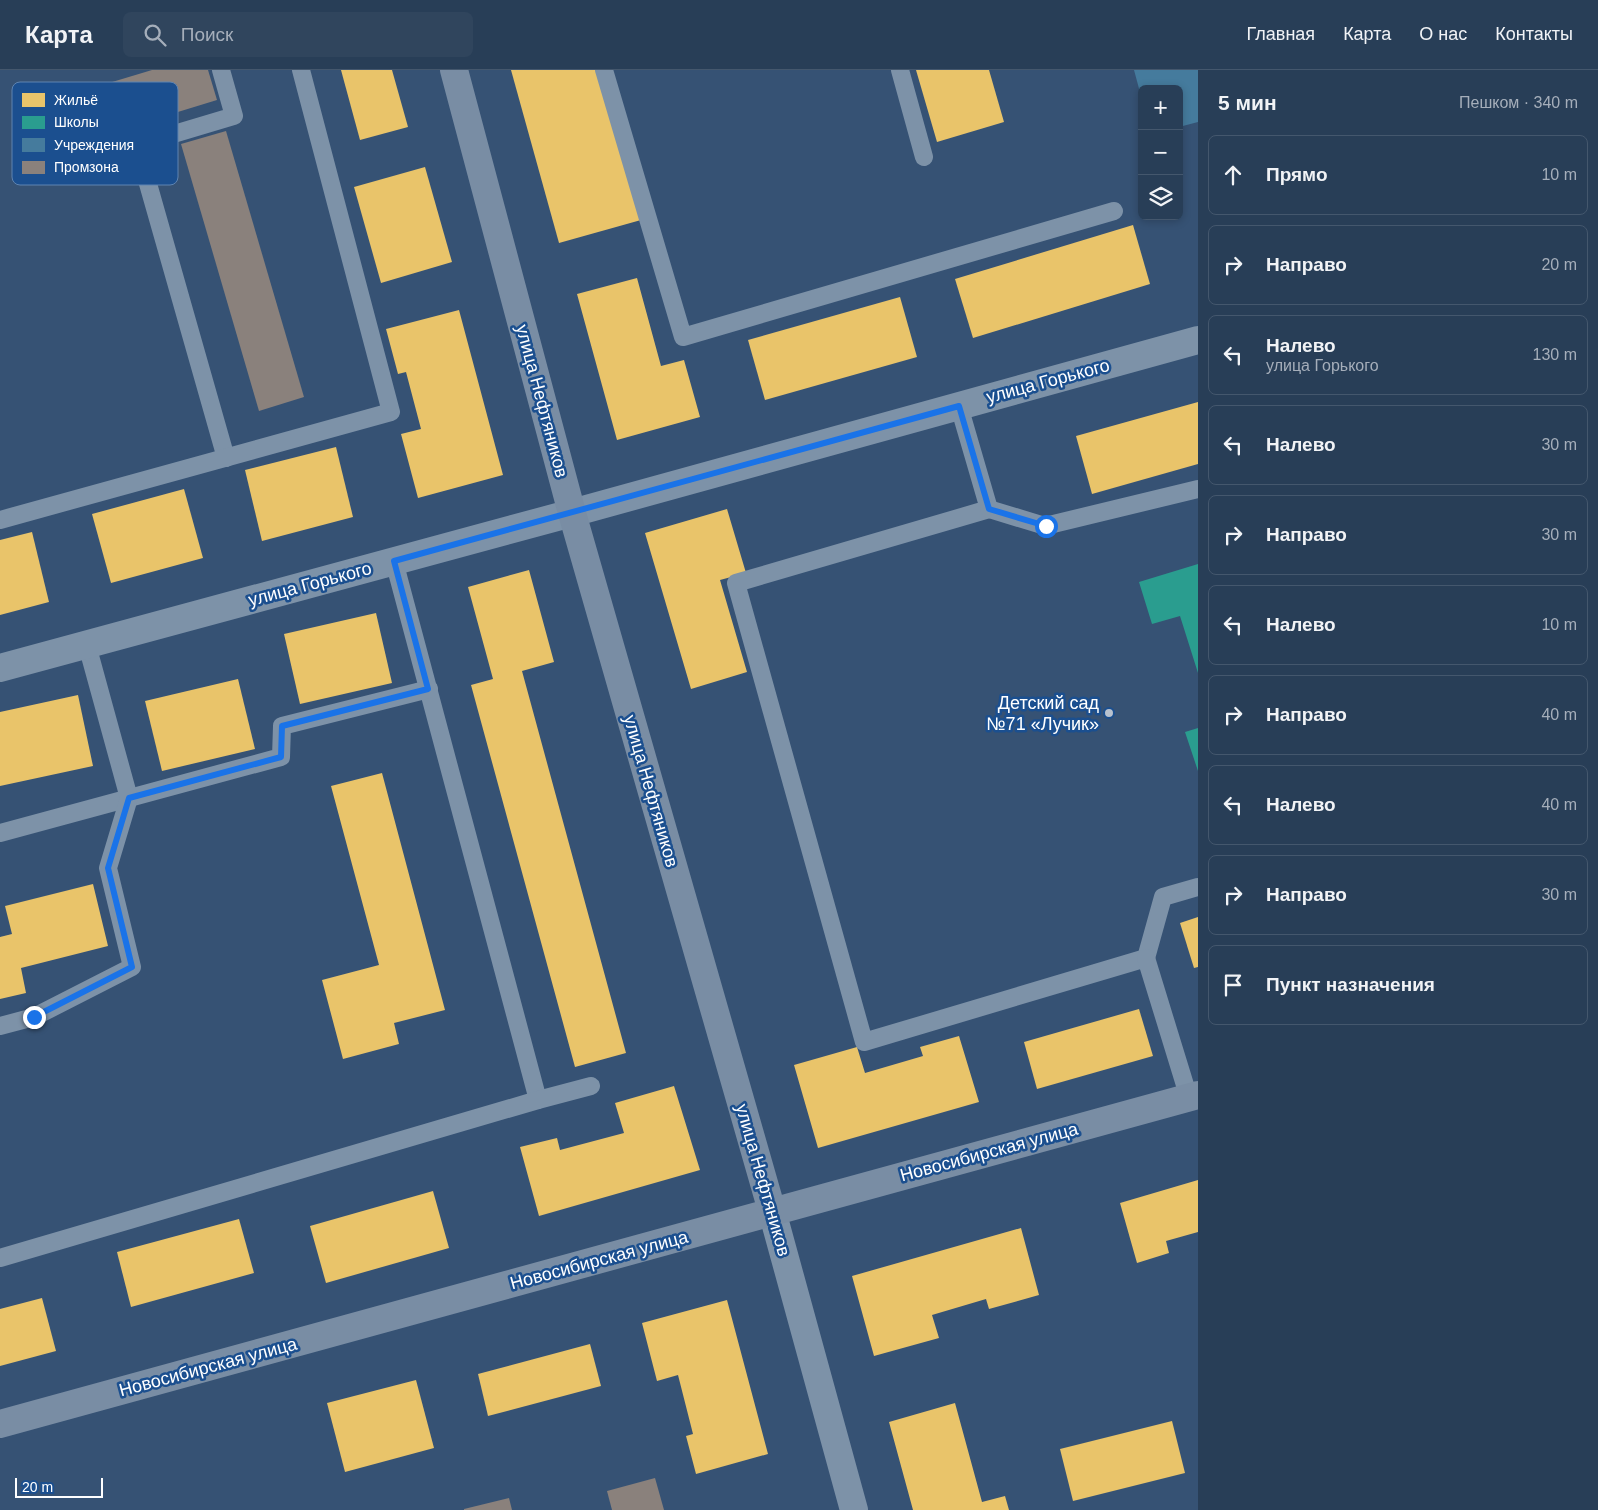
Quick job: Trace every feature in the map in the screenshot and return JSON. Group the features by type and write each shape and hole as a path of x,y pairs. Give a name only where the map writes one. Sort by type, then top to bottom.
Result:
{"main road":[{"name":"улица Нефтяников","path":"454,70 572,513 772,1211"},
{"name":"Новосибирская улица","path":"0,1424 1194,1096"}],"street":[{"name":"улица Горького","path":"0,668 572,513 1198,340"},
{"name":"улица Нефтяников","path":"772,1211 854,1510"}],"lane":[{"path":"178,133 234,116 221,70"},
{"path":"0,520 391,412 301,70"},
{"path":"604,70 683,337 1114,211"},
{"path":"900,70 924,157"},
{"path":"148,185 226,458"},
{"path":"959,406 989,509"},
{"path":"1146,958 864,1042 736,583 989,509 1046,526 1198,489"},
{"path":"394,561 538,1100"},
{"path":"0,1026 34,1017 132,967 108,868 129,798 87,645"},
{"path":"0,833 281,757 282,726 428,689"},
{"path":"1194,1096 1146,958 1163,897 1198,887"},
{"path":"0,1258 591,1086"}],"building: Жильё":[{"path":"341,70 392,70 408,127 360,140"},
{"path":"511,70 598,70 641,220 559,243"},
{"path":"916,70 989,70 1004,122 937,142"},
{"path":"425,167 452,262 381,283 354,187"},
{"path":"1133,225 1150,284 973,338 955,279"},
{"path":"637,278 661,366 684,360 700,417 617,440 577,294"},
{"path":"900,297 917,357 765,400 748,340"},
{"path":"459,310 503,475 418,498 401,434 421,429 406,372 398,374 386,329"},
{"path":"1198,402 1198,464 1092,494 1076,436"},
{"path":"336,447 353,517 262,541 245,470"},
{"path":"184,489 203,558 111,583 92,514"},
{"path":"727,509 746,573 720,580 747,672 691,689 645,533"},
{"path":"32,532 49,602 0,615 0,540"},
{"path":"529,570 554,662 522,671 626,1053 575,1067 471,685 493,679 468,587"},
{"path":"376,613 392,683 300,704 284,634"},
{"path":"238,679 255,749 162,771 145,701"},
{"path":"78,695 93,766 0,786 0,712"},
{"path":"382,773 445,1010 394,1023 399,1044 343,1059 322,980 379,965 331,786"},
{"path":"93,884 108,946 21,968 26,993 0,999 0,937 12,934 5,906"},
{"path":"1198,917 1198,967 1194,968 1180,923"},
{"path":"1139,1009 1153,1056 1037,1089 1024,1042"},
{"path":"959,1036 979,1102 818,1148 794,1065 857,1047 865,1073 923,1056 920,1047"},
{"path":"674,1086 700,1170 539,1216 520,1147 557,1138 560,1150 624,1133 615,1103"},
{"path":"1198,1180 1198,1232 1166,1241 1169,1253 1137,1263 1120,1203"},
{"path":"433,1191 449,1248 326,1283 310,1226"},
{"path":"239,1219 254,1273 131,1307 117,1252"},
{"path":"1021,1228 1039,1295 989,1309 986,1299 932,1315 939,1338 874,1356 852,1276"},
{"path":"42,1298 56,1351 0,1366 0,1309"},
{"path":"727,1300 768,1454 696,1474 686,1436 693,1434 678,1375 657,1381 642,1323"},
{"path":"590,1344 601,1386 488,1416 478,1374"},
{"path":"416,1380 434,1448 345,1472 327,1403"},
{"path":"955,1403 982,1502 1005,1496 1009,1510 913,1510 889,1422"},
{"path":"1172,1421 1185,1473 1073,1501 1060,1449"}],"building: Школы":[{"path":"1198,564 1198,673 1180,616 1152,624 1139,582"},
{"path":"1198,728 1198,771 1185,732"}],"building: Учреждения":[{"path":"1134,70 1198,70 1198,122 1183,126 1183,85 1138,85"}],"building: Промзона":[{"path":"152,70 208,70 217,100 178,112 178,82 112,82"},
{"path":"226,131 304,397 259,411 181,144"},
{"path":"655,1478 664,1510 612,1510 607,1491"},
{"path":"509,1498 512,1510 464,1510 464,1509"}],"place":[{"name":"Детский сад №71 «Лучик»","path":"1109,713"}],"route":[{"path":"34,1017 132,967 108,868 129,798 281,757 282,726 428,689 394,561 959,406 989,509 1046,526"}]}
